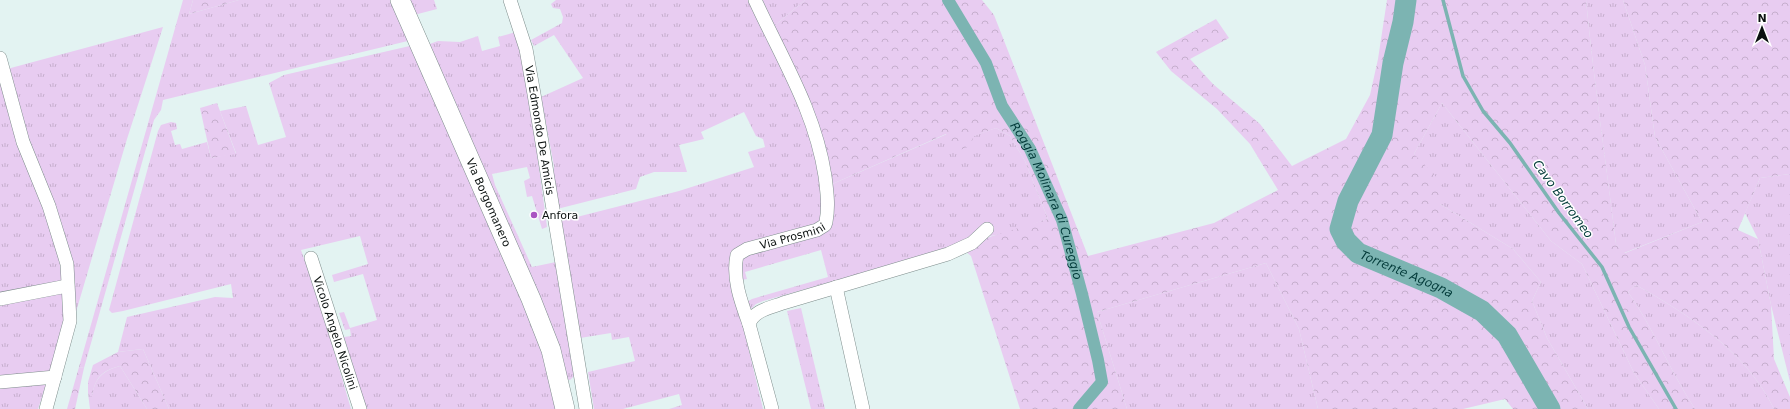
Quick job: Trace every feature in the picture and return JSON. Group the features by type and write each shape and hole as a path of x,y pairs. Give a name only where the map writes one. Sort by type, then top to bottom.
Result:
{"main road":[{"name":"Via Borgomanero","path":"400,0 531,300 550,350 563,402"}],"street":[{"name":"Via Edmondo De Amicis","path":"510,0 526,49 580,381 586,409"},
{"name":"Via Prosmini","path":"755,0 769,32 790,69 818,139 828,197 826,222 821,228 806,234 747,249 737,255 734,266 772,409"},
{"path":"0,58 23,142 49,206 68,264 70,321 46,409"},
{"path":"749,324 757,313 782,303 948,254 972,243 987,229"},
{"name":"Vicolo Angelo Nicolini","path":"311,258 360,409"},
{"path":"0,299 68,286"},
{"path":"836,287 863,409"},
{"path":"0,382 55,377"},
{"path":"563,402 580,381"}],"green space":[{"path":"183,0 193,0 189,14 239,0 394,0 412,40 163,100 161,110 154,120 84,368 79,367"},
{"path":"193,0 239,0 189,14"},
{"path":"407,0 434,0 437,9 414,15"},
{"path":"556,0 751,0 785,69 806,117 814,142 822,192 821,223 741,245 739,309 763,409 669,409 682,405 679,394 623,409 594,409 588,372 635,361 629,337 612,340 611,333 580,338 561,221 679,191 754,167 748,152 765,147 763,139 756,136 744,112 701,132 704,139 679,145 687,172 654,172 640,177 636,189 561,208 557,207 553,181 554,166 541,97 583,78 554,35 534,46 531,40 562,23 563,17 560,9 553,8 551,4"},
{"path":"759,0 805,0 773,27"},
{"path":"805,0 982,0 994,15 1088,256 1214,223 1278,190 1250,144 1217,109 1171,71 1156,52 1216,19 1229,38 1190,59 1213,84 1260,124 1292,166 1346,139 1370,95 1378,59 1387,0 1586,0 1596,92 1616,244 1625,253 1702,222 1655,137 1645,65 1623,0 1790,0 1790,174 1760,178 1738,230 1758,239 1771,305 1774,359 1790,397 1790,409 1774,409 1748,370 1715,337 1696,322 1636,285 1628,292 1646,321 1695,409 1659,409 1634,373 1582,264 1551,241 1442,103 1414,154 1442,183 1440,204 1513,249 1541,282 1532,301 1547,338 1588,409 1513,409 1505,399 1463,409 1318,409 1299,329 1266,263 1097,312 1127,409 1020,409 971,256 964,250 986,238 1048,219 1025,161 1010,136 996,128 974,136 970,146 955,152 946,134 830,185 773,27"},
{"path":"1586,0 1623,0 1645,65 1655,137 1702,222 1624,253 1616,244 1596,92"},
{"path":"163,27 127,139 73,322 74,300 7,69"},
{"path":"516,32 529,93 547,227 542,229 532,196 527,197 524,181 530,178 527,167 492,174 495,185 532,267 556,262 574,376 570,380 565,379 427,45 438,41 460,42 478,36 482,51 500,46 498,37"},
{"path":"414,45 527,299 561,409 366,409 344,337 351,336 350,329 345,330 339,313 344,312 350,328 377,320 363,274 334,282 332,275 368,264 360,236 301,250 322,310 351,409 169,409 143,349 118,352 127,317 215,297 233,298 231,284 123,311 112,313 109,310 158,131 161,125 171,122 176,123 177,129 171,131 175,145 180,144 182,149 207,142 211,158 236,153 220,111 246,106 258,145 286,137 269,83 284,75"},
{"path":"0,73 45,207 62,270 62,282 0,294"},
{"path":"217,103 236,154 211,158 200,108"},
{"path":"1442,103 1551,241 1582,264 1634,373 1659,409 1588,409 1547,338 1532,301 1541,282 1513,249 1440,204 1414,154"},
{"path":"996,128 1010,136 1025,161 1048,219 1007,233 968,240 945,249 842,280 763,301 756,304 749,311 745,303 752,299 828,277 821,250 745,272 747,279 741,280 741,260 749,254 818,233 830,185 947,134 973,136"},
{"path":"1790,174 1790,382 1771,305 1758,239 1745,213 1760,178"},
{"path":"1266,263 1299,329 1318,409 1127,409 1097,312"},
{"path":"1636,285 1696,322 1715,337 1748,370 1774,409 1695,409 1646,321 1628,292"},
{"path":"63,291 66,308 52,374 0,379 0,303"},
{"path":"801,308 825,409 811,409 787,311"},
{"path":"143,349 169,409 147,409 120,366 108,370 100,376 93,390 92,397 88,393 88,382 93,365 118,352"},
{"path":"120,366 147,409 90,409 88,393 92,396 97,380 108,370"},
{"path":"79,367 84,368 75,409 67,409"},
{"path":"47,382 38,409 0,409 0,387"}],"waterway":[{"name":"Roggia Molinara di Cureggio","path":"948,0 986,63 1002,106 1030,149 1062,220 1082,294 1102,382 1079,409"},
{"name":"Torrente Agogna","path":"1406,0 1403,22 1393,63 1382,135 1348,201 1340,229 1346,241 1358,253 1441,288 1482,311 1507,335 1550,409"},
{"name":"Cavo Borromeo","path":"1443,0 1463,76 1483,111 1510,143 1559,213 1602,267 1629,327 1676,409"}],"place":[{"name":"Anfora","path":"534,215"}]}
